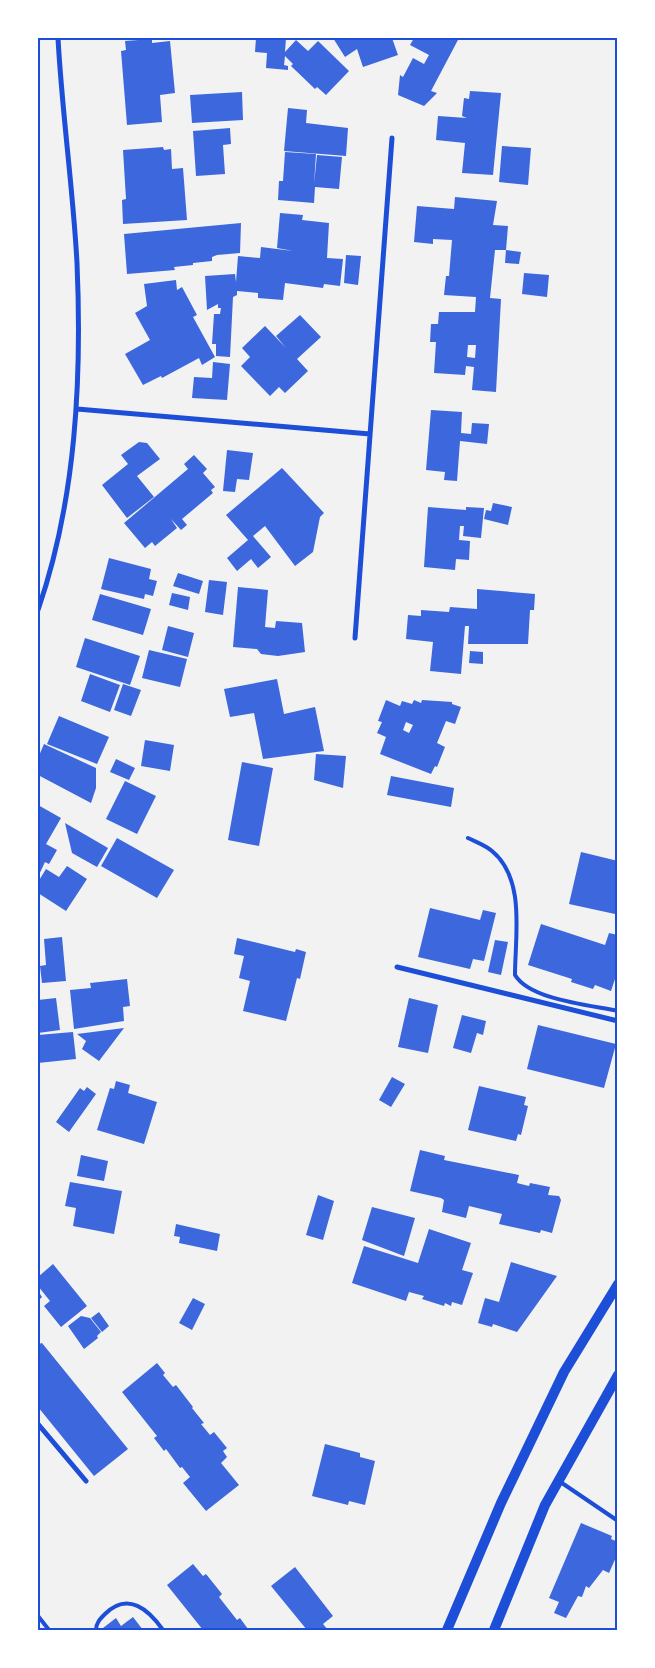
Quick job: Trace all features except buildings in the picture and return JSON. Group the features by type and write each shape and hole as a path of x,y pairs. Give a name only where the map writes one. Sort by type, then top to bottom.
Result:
{"main road":[{"path":"446,1630 501,1503 564,1372 618,1284"},
{"path":"494,1630 545,1506 618,1375"}],"street":[{"path":"38,610 62,515 77,409 76,263 58,38"},
{"path":"355,638 392,138"},
{"path":"77,409 370,434"},
{"path":"397,967 618,1021"},
{"path":"38,1424 86,1481"}],"lane":[{"path":"468,838 491,850 508,871 514,887 515,975 519,982 540,994 618,1012"},
{"path":"559,1481 618,1521"},
{"path":"96,1630 99,1620 110,1609 122,1604 141,1607 152,1614 163,1630"},
{"path":"38,1616 49,1630"}]}
